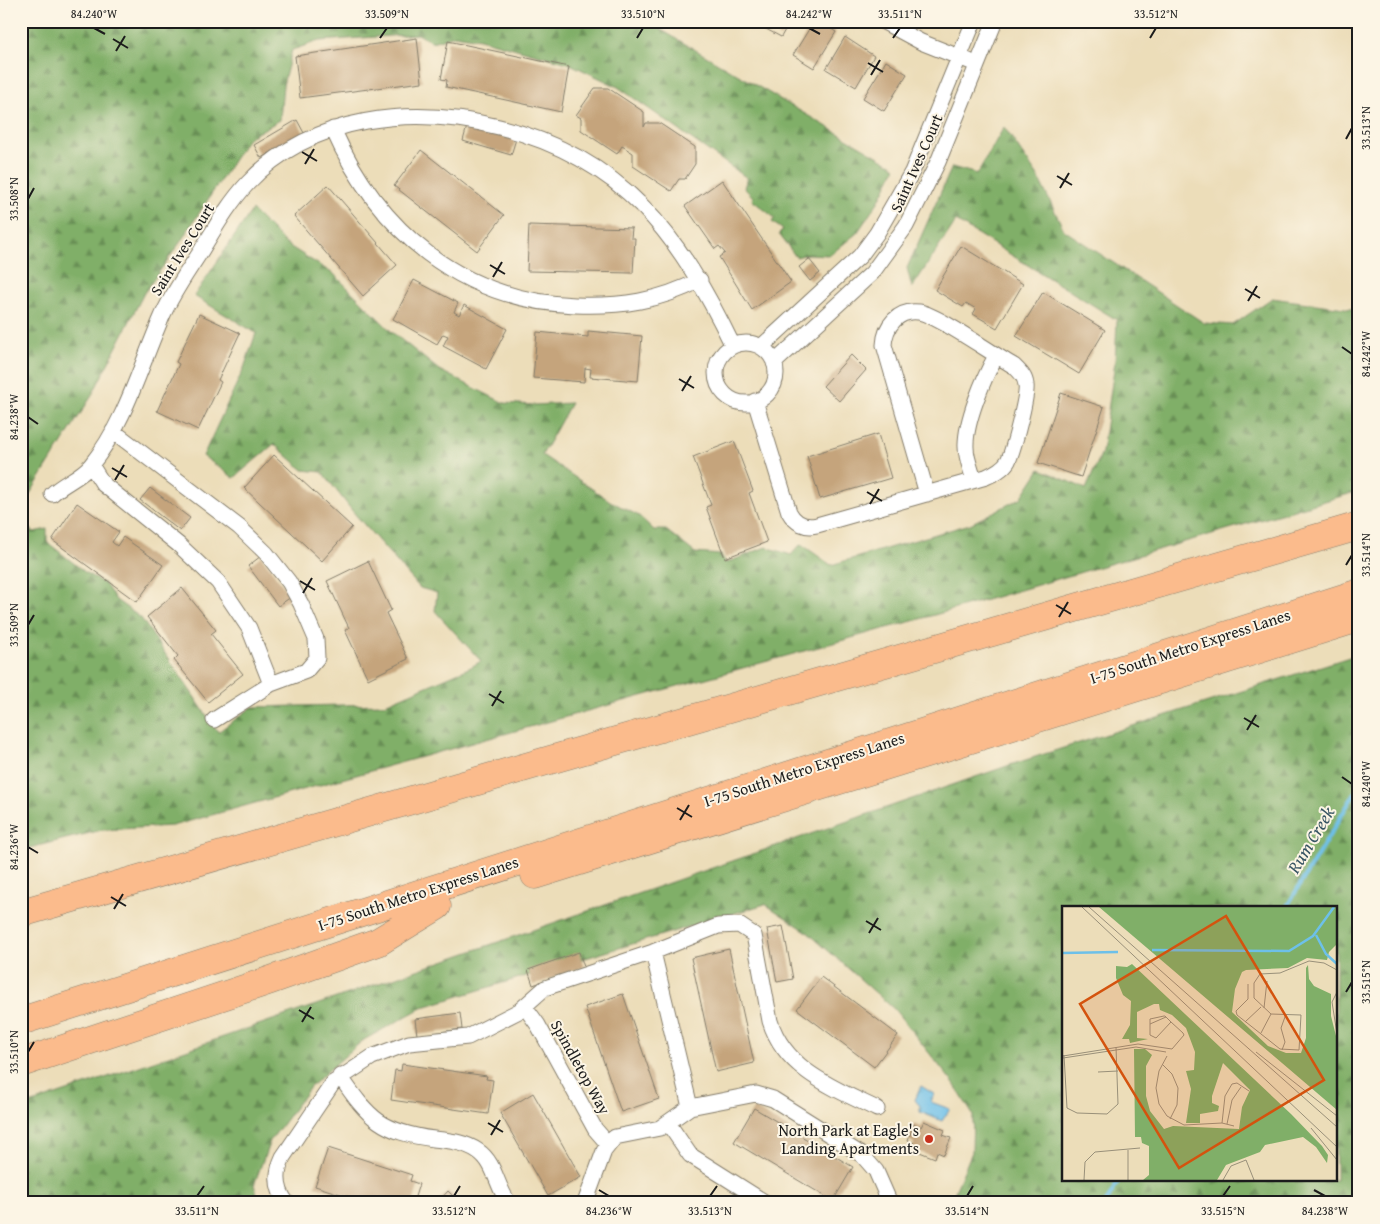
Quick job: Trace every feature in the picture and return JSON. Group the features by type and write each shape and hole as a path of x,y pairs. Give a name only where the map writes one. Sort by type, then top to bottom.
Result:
{"highway":[{"path":"21,913 1359,526"},
{"name":"I-75 South Metro Express Lanes","path":"21,1021 1359,593"},
{"path":"21,1038 1359,618"},
{"path":"21,1063 262,983 378,942 437,906"}],"street":[{"path":"882,21 920,42 977,64"},
{"name":"Saint Ives Court","path":"761,347 868,246 897,200 916,163 974,21"},
{"name":"Saint Ives Court","path":"774,362 872,273 915,210 994,21"},
{"name":"Saint Ives Court","path":"52,494 91,465 113,431 164,310 226,210 247,183 271,162 302,142 333,129 370,120 453,117 505,128 544,140 579,157 614,180 634,198 671,238 700,280 733,346"},
{"path":"333,129 358,179 394,225 437,261 495,290 535,302 603,306 644,302 662,297 700,280"},
{"path":"897,200 915,210"},
{"path":"824,289 837,306"},
{"path":"755,401 789,512 799,523 808,526 927,494 997,472 1008,461 1027,394 1022,374 996,356 923,313 912,312 899,316 886,330 886,352 927,494"},
{"path":"747,343 761,347 774,362 776,374 773,385 766,395 755,401 744,403 734,400 725,394 719,384 716,374 718,363 724,353 733,346 747,343"},
{"path":"974,480 966,455 966,441 982,380 996,356"},
{"path":"113,431 239,527 266,553 292,588 312,628 318,647 318,654 314,664 306,671 271,684 214,720"},
{"path":"91,465 103,484 185,550 218,582 249,628 271,684"},
{"path":"287,1203 281,1195 277,1181 279,1166 329,1088 340,1076 380,1053 409,1043 468,1037 525,1007 545,988 653,952 718,926 740,925 750,930 757,940 770,1021 784,1051 811,1074 877,1109"},
{"path":"653,952 690,1107"},
{"name":"Spindletop Way","path":"525,1007 538,1025 595,1129 608,1144"},
{"path":"340,1076 362,1107 384,1125 411,1136 464,1144 480,1152 490,1164 500,1190 509,1203"},
{"path":"585,1203 608,1144 621,1134 653,1130 668,1123 690,1107 747,1094 765,1095 862,1155 876,1171 890,1203"},
{"path":"668,1123 690,1155 766,1203"}],"green space":[{"path":"21,21 646,21 896,167 878,202 857,233 830,255 808,254 796,257 779,234 783,230 772,222 775,218 752,200 753,197 744,188 747,178 618,87 568,63 480,39 455,35 432,42 418,34 319,41 292,50 283,85 280,120 248,138 179,244 144,293 91,397 21,508"},
{"path":"1004,127 1037,175 1064,230 1204,323 1233,325 1272,298 1359,310 1359,491 945,612 172,826 102,830 21,850 21,521 34,532 47,529 47,542 86,573 105,584 116,600 141,618 218,732 252,707 385,704 481,661 435,611 437,593 420,588 354,513 322,472 303,470 274,444 234,478 203,456 244,368 256,333 194,296 252,210 286,244 335,275 393,333 439,370 504,403 534,405 571,403 542,455 610,501 639,516 654,530 666,530 695,553 721,555 726,563 766,547 791,555 801,544 831,565 970,524 1021,498 1040,469 1086,489 1102,452 1115,362 1117,320 956,221 912,288 907,268 952,167 977,174"},
{"path":"1359,654 1359,1203 950,1203 972,1152 973,1115 954,1084 894,1009 806,931 765,904 423,1007 362,1041 311,1086 270,1141 254,1185 260,1203 21,1203 21,1107 1013,764"}],"water":[{"path":"921,1086 934,1094 931,1102 950,1109 942,1121 920,1112 920,1106 915,1100"}],"building":[{"path":"751,21 790,21 781,37"},
{"path":"814,21 819,21 836,32 814,68 793,55"},
{"path":"845,37 874,56 856,87 826,69"},
{"path":"417,38 422,82 300,98 295,56"},
{"path":"448,41 569,67 561,112 446,87 447,80 441,79"},
{"path":"886,61 907,74 884,111 863,98"},
{"path":"595,88 608,88 644,112 644,127 646,123 659,123 695,147 695,164 685,179 679,179 671,191 633,166 633,153 622,146 617,154 581,130 581,118 576,115"},
{"path":"297,120 304,133 261,158 254,145"},
{"path":"467,126 516,139 511,155 463,141"},
{"path":"421,150 504,215 477,251 394,186"},
{"path":"722,180 791,282 752,310 719,257 725,253 719,246 715,249 685,206"},
{"path":"328,185 397,265 363,296 294,216"},
{"path":"529,225 632,228 631,238 635,238 633,273 527,271"},
{"path":"961,246 1023,284 997,328 973,314 976,309 966,303 963,307 935,290"},
{"path":"809,259 820,273 810,281 799,267"},
{"path":"414,280 458,303 454,312 459,315 464,305 507,329 486,369 443,346 448,336 443,334 437,344 393,319"},
{"path":"1043,292 1105,330 1079,374 1016,336"},
{"path":"199,314 240,333 218,380 221,382 198,430 157,411 179,364 176,362"},
{"path":"588,331 642,336 638,381 590,377 591,369 585,368 584,382 533,378 537,332 588,337"},
{"path":"851,355 866,370 839,401 823,386"},
{"path":"1061,393 1104,407 1081,477 1038,463"},
{"path":"878,434 891,478 820,499 807,456"},
{"path":"734,441 753,491 749,493 767,542 725,558 706,507 711,505 693,457"},
{"path":"274,455 352,527 322,561 244,488"},
{"path":"150,488 190,518 180,531 140,500"},
{"path":"77,503 119,532 112,542 117,546 123,537 163,565 137,602 52,540"},
{"path":"261,556 291,597 278,606 248,566"},
{"path":"368,561 391,610 386,613 408,659 368,679 345,630 349,628 327,581"},
{"path":"182,588 216,630 211,634 243,674 208,702 174,660 178,656 147,617"},
{"path":"783,926 793,979 777,982 767,929"},
{"path":"729,949 754,1063 716,1072 691,958"},
{"path":"579,952 584,967 533,985 528,970"},
{"path":"821,977 898,1035 874,1067 797,1009"},
{"path":"623,994 659,1099 621,1112 585,1007"},
{"path":"460,1013 462,1029 417,1035 415,1019"},
{"path":"402,1064 487,1076 486,1079 493,1080 488,1114 391,1100 395,1070 401,1071"},
{"path":"533,1093 581,1177 548,1196 500,1113"},
{"path":"754,1108 853,1167 833,1201 734,1142"},
{"name":"North Park at Eagle's Landing Apartments","path":"924,1121 945,1130 943,1135 951,1138 944,1155 937,1152 935,1158 912,1149 914,1143 908,1140 914,1124 921,1127"},
{"path":"328,1148 412,1175 410,1181 419,1184 413,1203 368,1203 315,1186"},
{"path":"448,1191 460,1203 437,1203"}],"waterway":[{"name":"Rum Creek","path":"1287,906 1359,786"},
{"name":"Rum Creek","path":"1106,1203 1118,1182"}],"place":[{"name":"North Park at Eagle's Landing Apartments","path":"929,1139"}]}
